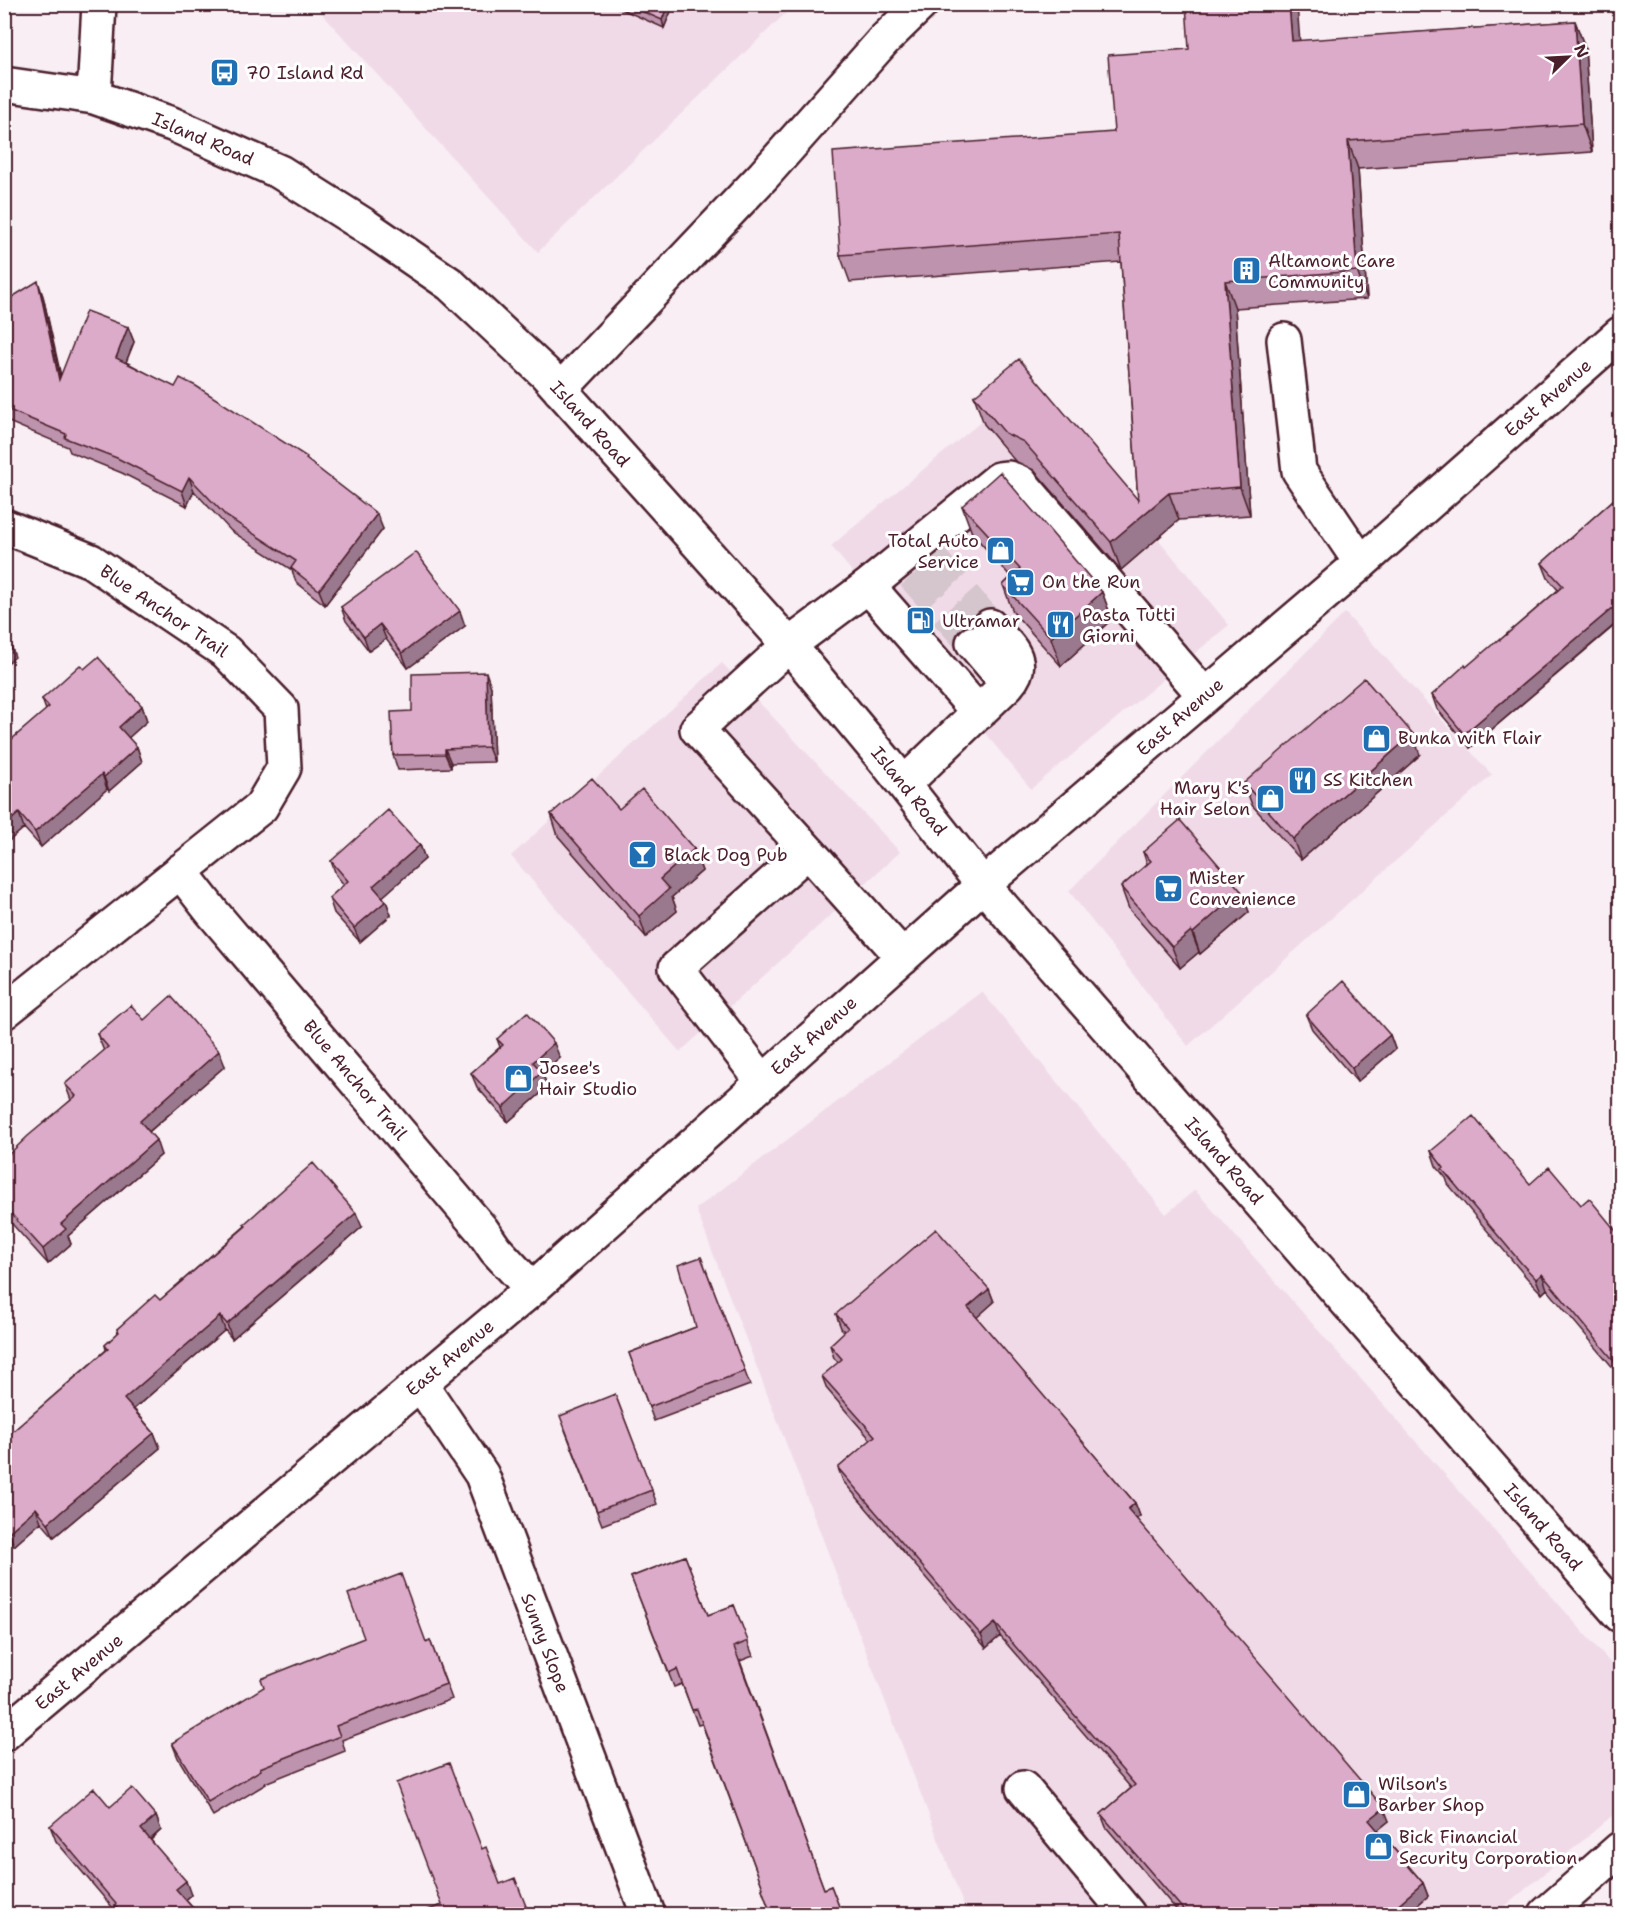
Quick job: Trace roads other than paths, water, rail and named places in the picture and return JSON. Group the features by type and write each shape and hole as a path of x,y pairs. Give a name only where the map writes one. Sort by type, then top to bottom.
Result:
{"street":[{"path":"94,97 99,4"},
{"path":"560,390 764,175 883,41 921,4"},
{"name":"Island Road","path":"4,84 94,97 172,124 280,172 367,227 450,284 546,374 789,645 904,784 983,885 1620,1615"},
{"name":"East Avenue","path":"4,1734 532,1288 983,885 1360,563 1620,334"},
{"path":"1284,340 1299,471 1360,563"},
{"path":"903,957 697,729 789,645 868,586 916,560 999,479 1008,478 1020,482 1205,696"},
{"name":"Blue Anchor Trail","path":"4,526 91,561 226,651 281,709 284,768 261,807 4,1012"},
{"path":"868,586 979,714"},
{"path":"904,784 1008,684 981,635"},
{"path":"763,1082 676,968 808,851"},
{"name":"Blue Anchor Trail","path":"180,871 495,1248 532,1288"},
{"name":"Sunny Slope","path":"420,1383 482,1475 648,1914"},
{"path":"1023,1788 1128,1914"},
{"path":"1546,1914 1620,1849"}],"tunnel":[{"path":"932,560 990,626"},
{"path":"913,575 973,643"}],"place":[{"name":"70 Island Rd","path":"225,73"},
{"name":"Altamont Care Community","path":"1247,271"},
{"name":"Total Auto Service","path":"1000,551"},
{"name":"On the Run","path":"1021,582"},
{"name":"Ultramar","path":"921,621"},
{"name":"Pasta Tutti Giorni","path":"1061,625"},
{"name":"Bunka with Flair","path":"1377,738"},
{"name":"SS Kitchen","path":"1302,780"},
{"name":"Mary K's Hair Selon","path":"1271,798"},
{"name":"Black Dog Pub","path":"643,855"},
{"name":"Mister Convenience","path":"1168,888"},
{"name":"Josee's Hair Studio","path":"518,1078"},
{"name":"Wilson's Barber Shop","path":"1357,1794"},
{"name":"Bick Financial Security Corporation","path":"1378,1847"}]}
